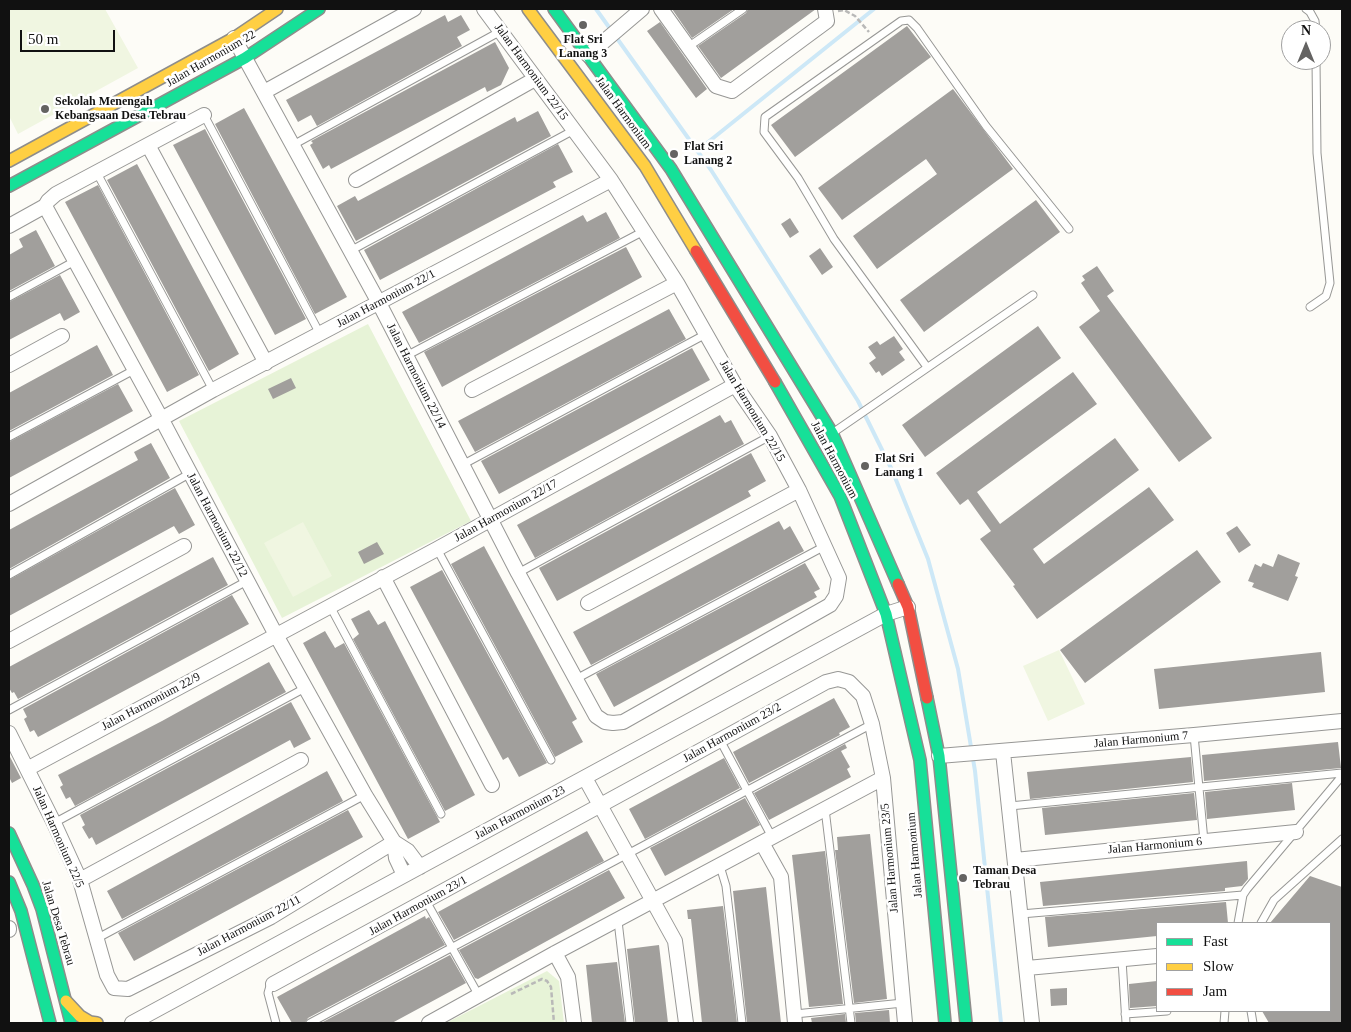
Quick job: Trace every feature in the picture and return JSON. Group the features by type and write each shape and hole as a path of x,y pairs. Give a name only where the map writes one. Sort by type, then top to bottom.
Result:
{"main road":[{"name":"Jalan Harmonium 22","path":"9,161 234,38 278,9"},
{"name":"Jalan Harmonium 22","path":"9,186 245,58 319,9"},
{"name":"Jalan Harmonium","path":"528,9 645,166 774,378 840,496 886,614 920,760 945,1023"},
{"name":"Jalan Harmonium","path":"554,9 671,169 832,434 908,607 939,756 966,1023"},
{"name":"Jalan Desa Tebrau","path":"9,834 42,909 71,1023"},
{"path":"9,882 20,911 50,1023"},
{"path":"66,1001 80,1016 90,1022 97,1023"}],"street":[{"path":"264,92 414,9"},
{"name":"Jalan Harmonium 22/15","path":"484,9 611,180 677,282 736,385 770,436 799,490 839,578 836,596 830,605 623,722 604,722 596,716"},
{"path":"588,55 642,9"},
{"path":"661,9 716,86 732,91 827,21 826,10"},
{"name":"Jalan Harmonium 22/14","path":"234,38 379,303 518,573 596,716"},
{"path":"356,180 535,79"},
{"path":"9,226 45,206 56,194 204,115"},
{"path":"148,145 266,363"},
{"name":"Jalan Harmonium 22/1","path":"9,504 213,390 611,180"},
{"name":"Jalan Harmonium 22/12","path":"45,206 364,795 394,842 408,851 420,867"},
{"path":"472,390 677,282"},
{"path":"9,365 62,336"},
{"name":"Jalan Harmonium 22/17","path":"276,635 438,549 736,385"},
{"path":"588,603 799,490"},
{"path":"9,641 184,546"},
{"path":"383,577 492,785"},
{"name":"Jalan Harmonium 23","path":"132,1023 150,1019 404,875 886,614 908,607"},
{"name":"Jalan Harmonium 22/9","path":"27,769 276,635"},
{"name":"Jalan Harmonium 23/2","path":"600,806 832,680 849,682 863,696"},
{"name":"Jalan Harmonium 23/5","path":"863,696 872,724 883,778 905,1023"},
{"name":"Jalan Harmonium 7","path":"939,756 1194,735 1342,720"},
{"name":"Jalan Harmonium 22/5","path":"9,733 80,880 107,975 114,988 128,989"},
{"path":"1003,752 1032,1023"},
{"path":"80,880 301,760"},
{"path":"585,778 675,941 686,1023"},
{"path":"430,1023 555,953 883,778"},
{"name":"Jalan Harmonium 23/1","path":"273,984 600,806"},
{"name":"Jalan Harmonium 6","path":"1015,860 1296,832"},
{"path":"767,840 781,877 795,1018"},
{"name":"Jalan Harmonium 22/12","path":"394,842 396,858 404,875"},
{"name":"Jalan Harmonium 22/11","path":"128,989 271,917 394,842"},
{"path":"555,953 568,977 574,1023"},
{"path":"1027,968 1156,956"}],"lane":[{"path":"688,47 743,9"},
{"path":"1306,9 1315,20"},
{"path":"927,367 834,239 798,178 764,132 765,117 901,21 910,20 986,126 1069,229"},
{"path":"293,145 501,30"},
{"path":"1310,308 1326,296 1330,282 1317,153 1316,70"},
{"path":"204,115 320,334"},
{"path":"350,251 574,130"},
{"path":"97,172 213,390"},
{"path":"406,356 644,231"},
{"path":"9,297 75,260"},
{"path":"832,434 1033,295"},
{"path":"462,466 706,334"},
{"path":"9,437 134,370"},
{"path":"518,573 770,436"},
{"path":"9,575 190,474"},
{"path":"576,679 825,546"},
{"path":"438,549 551,760"},
{"path":"9,710 247,581"},
{"path":"330,606 441,814"},
{"path":"54,823 305,688"},
{"path":"310,1023 872,724"},
{"path":"1194,735 1204,842"},
{"path":"720,740 747,790 767,840"},
{"path":"1010,806 1342,774"},
{"path":"1238,922 1243,895 1342,774"},
{"path":"96,939 364,795"},
{"path":"825,809 851,1023"},
{"path":"1262,922 1274,900 1342,839"},
{"path":"720,866 726,886 742,1023"},
{"path":"1021,914 1243,895"},
{"path":"426,901 479,996"},
{"path":"618,921 630,1023"},
{"path":"1122,960 1126,1023"},
{"name":"Jalan Harmonium 23/1","path":"273,984 270,986 268,993 276,1023"},
{"path":"795,1018 903,1003"},
{"path":"1126,1014 1156,1012"}],"path":[{"path":"826,10 844,10 855,16 863,25"},
{"path":"504,998 542,979 547,981 550,987 554,1023"}],"green space":[{"name":"Sekolah Menengah Kebangsaan Desa Tebrau","path":"9,9 105,9 138,68 18,134 9,116"},
{"path":"368,324 471,521 282,618 179,421"},
{"path":"303,522 332,576 293,597 264,543"},
{"path":"1059,650 1085,704 1048,721 1023,666"},
{"path":"547,971 559,981 564,1023 446,1023"}],"building":[{"path":"672,9 734,9 692,38"},
{"path":"748,9 816,9 721,78 698,46 746,13"},
{"path":"445,15 448,22 461,15 470,30 457,37 462,46 317,126 311,115 298,122 286,100"},
{"path":"660,22 707,89 696,98 647,31"},
{"path":"907,26 931,57 795,157 771,125"},
{"path":"495,42 509,68 501,85 487,92 485,87 331,169 329,165 323,169 310,145 313,143 311,141"},
{"path":"953,89 1013,169 877,269 853,236 937,174 926,159 842,220 818,188"},
{"path":"244,108 347,297 315,314 215,124"},
{"path":"538,111 551,136 356,241 337,206 355,196 358,201 515,117 517,122"},
{"path":"205,129 306,319 275,335 173,145"},
{"path":"558,144 573,172 553,182 556,187 380,280 364,250"},
{"path":"137,164 239,354 209,371 107,180"},
{"path":"98,185 199,375 167,392 65,202"},
{"path":"1036,200 1060,232 924,332 900,300"},
{"path":"606,212 620,238 419,343 402,312 583,215 587,222"},
{"path":"790,218 799,232 790,238 781,224"},
{"path":"36,230 55,266 9,291 9,255 23,247 19,239"},
{"path":"626,247 642,277 442,387 424,352"},
{"path":"820,248 833,267 822,275 809,256"},
{"path":"1097,266 1114,291 1107,296 1212,438 1179,462 1079,327 1100,311 1081,283 1085,280 1082,276"},
{"path":"60,275 80,312 64,321 60,313 9,340 9,302"},
{"path":"669,309 686,339 475,452 458,421"},
{"path":"1038,326 1061,358 925,457 902,425"},
{"path":"894,336 903,349 899,352 905,360 882,376 879,371 876,373 869,363 876,358 868,347 877,341 880,345"},
{"path":"97,345 113,375 9,431 9,393"},
{"path":"692,348 710,380 499,494 481,461"},
{"path":"1073,372 1097,404 977,492 1000,524 1115,438 1139,470 1033,549 1044,564 1149,487 1174,520 1037,619 1013,586 1015,585 980,539 991,531 968,499 960,505 936,473"},
{"path":"291,378 296,388 273,399 268,389"},
{"path":"118,384 133,411 9,478 9,442"},
{"path":"720,415 725,423 731,420 744,444 535,558 517,525"},
{"path":"151,443 170,478 9,569 9,530 138,460 134,452"},
{"path":"751,453 766,481 748,491 751,496 557,601 539,568"},
{"path":"175,488 195,525 179,534 174,526 9,616 9,580"},
{"path":"779,521 784,530 790,526 804,551 591,665 573,632"},
{"path":"1237,526 1251,545 1239,553 1226,533"},
{"path":"377,542 384,554 364,564 358,552"},
{"path":"484,546 577,719 572,722 583,742 555,757 451,564"},
{"path":"1197,550 1221,582 1085,683 1060,650"},
{"path":"1278,554 1300,563 1295,576 1298,577 1288,601 1252,587 1254,583 1248,581 1255,564 1261,567 1263,563 1273,567"},
{"path":"213,557 228,585 18,699 14,692 12,693 9,688 9,667"},
{"path":"805,563 820,589 814,592 817,597 614,707 596,674"},
{"path":"442,570 547,763 519,777 508,757 503,760 410,587"},
{"path":"232,595 249,624 38,737 34,730 30,732 24,719 27,717 23,709"},
{"path":"369,610 378,625 385,621 475,795 445,811 353,639 359,634 351,619"},
{"path":"325,631 335,648 344,643 440,822 408,839 303,643"},
{"path":"1321,652 1325,692 1159,709 1154,669"},
{"path":"269,662 286,692 75,806 70,797 66,799 60,787 63,785 58,775"},
{"path":"834,698 850,727 839,733 840,735 749,783 733,752"},
{"path":"291,702 311,739 294,748 290,740 96,845 92,837 89,839 82,827 85,825 80,815"},
{"path":"1338,742 1341,768 1204,781 1202,755"},
{"path":"845,744 847,748 841,751 850,767 847,769 851,777 769,820 754,793"},
{"path":"9,755 21,778 12,783 9,777"},
{"path":"1191,757 1193,782 1030,799 1027,772"},
{"path":"724,758 740,788 645,839 629,809"},
{"path":"327,771 343,801 122,919 107,891"},
{"path":"1292,783 1295,810 1207,819 1205,792"},
{"path":"1194,793 1197,820 1045,835 1042,808"},
{"path":"745,798 760,825 665,876 650,848"},
{"path":"348,810 363,837 134,961 118,933"},
{"path":"587,831 604,861 454,940 438,912"},
{"path":"870,834 887,999 854,1003 835,850 838,850 837,837"},
{"path":"825,851 843,1004 809,1007 792,855"},
{"path":"1247,861 1248,879 1242,886 1225,888 1225,891 1043,906 1040,882"},
{"path":"609,870 625,898 478,979 475,978 459,950"},
{"path":"1310,876 1342,887 1342,1023 1269,1023 1263,1012 1331,1012 1331,922 1271,922"},
{"path":"766,887 781,1023 747,1023 733,891"},
{"path":"1226,902 1228,922 1156,922 1156,936 1048,947 1045,917"},
{"path":"723,906 737,1023 702,1023 691,919 688,919 687,910"},
{"path":"425,916 426,919 429,917 445,945 308,1018 305,1023 292,1023 277,997"},
{"path":"659,945 668,1023 635,1023 627,949"},
{"path":"450,955 466,983 392,1023 321,1023"},
{"path":"617,962 625,1023 592,1023 586,965"},
{"path":"1156,981 1156,1006 1130,1008 1129,984"},
{"path":"1067,988 1067,1005 1051,1006 1050,989"},
{"path":"889,1010 890,1023 856,1023 855,1013"},
{"path":"845,1014 846,1023 812,1023 811,1018"}],"waterway":[{"path":"596,9 711,170 858,401 892,470 928,559 958,669 975,771 1001,1023"},
{"path":"697,151 874,9"}],"traffic: fast":[{"path":"9,186 245,58 319,9"},
{"path":"554,9 671,169 832,433 898,584"},
{"path":"775,382 840,496 886,614 920,760 945,1023"},
{"path":"927,698 939,756 966,1023"},
{"path":"9,833 42,909 71,1023"},
{"path":"9,882 21,911 50,1023"}],"traffic: slow":[{"path":"9,161 234,38 277,9"},
{"path":"528,9 645,166 696,251"},
{"path":"66,1001 80,1016 90,1022 97,1023"}],"traffic: jam":[{"path":"696,251 775,382"},
{"path":"898,584 908,607 927,698"}],"place":[{"name":"Flat Sri Lanang 3","path":"583,25"},
{"name":"Sekolah Menengah Kebangsaan Desa Tebrau","path":"45,109"},
{"name":"Flat Sri Lanang 2","path":"674,154"},
{"name":"Flat Sri Lanang 1","path":"865,466"},
{"name":"Taman Desa Tebrau","path":"963,878"}]}
